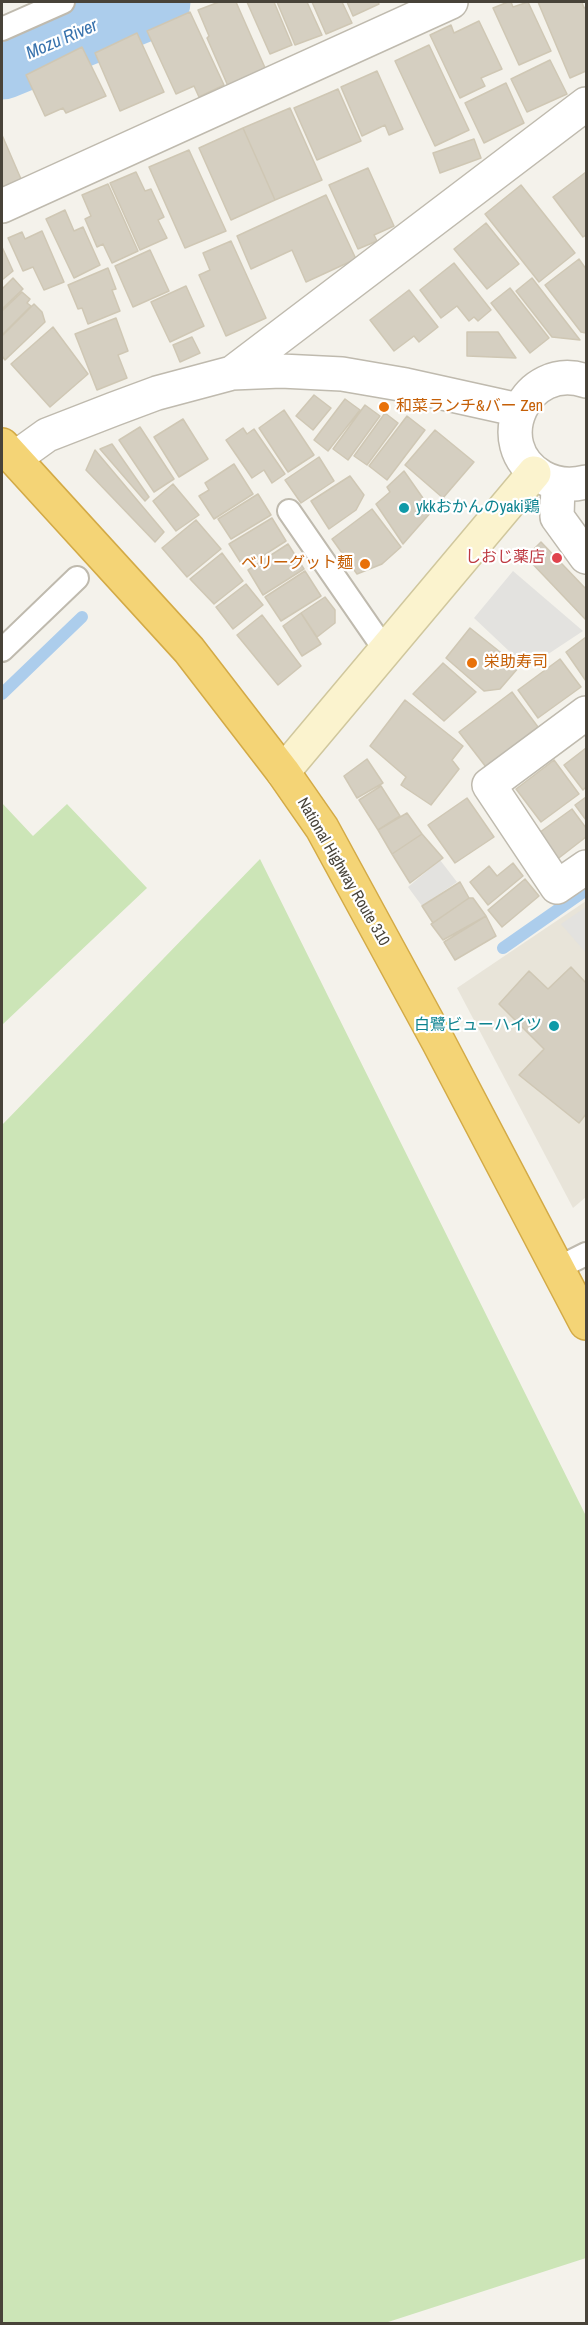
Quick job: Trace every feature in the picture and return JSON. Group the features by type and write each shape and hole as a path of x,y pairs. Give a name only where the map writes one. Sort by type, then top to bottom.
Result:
{"highway":[{"name":"National Highway Route 310","path":"8,451 189,650 283,772 322,828 438,1041 572,1261 586,1323"}],"street":[{"path":"2,206 451,2"},
{"path":"232,373 586,104"},
{"path":"8,451 157,393 232,373 281,371 342,374 406,385 519,410"},
{"path":"560,480 519,452 515,438 515,424 519,410 529,395 543,384 560,378 579,378 586,381"},
{"path":"560,480 557,517 586,558"},
{"path":"283,772 385,650 560,480"},
{"path":"586,713 489,784 557,887 586,867"}],"lane":[{"path":"2,29 63,2"},
{"path":"289,511 385,650"},
{"path":"2,650 77,578"}],"shaded area":[{"path":"513,571 583,631 527,668 474,618"},
{"path":"440,860 457,882 422,906 408,887"},
{"name":"白鷺ビューハイツ","path":"586,901 586,1197 573,1208 457,988"},
{"path":"586,907 586,953 561,924"}],"green space":[{"path":"2,803 33,836 67,804 147,888 2,1025"},
{"path":"260,859 586,1516 586,2258 385,2323 2,2323 2,1125"}],"building":[{"path":"219,2 236,2 266,70 228,86 207,38 209,36 198,10"},
{"path":"247,2 274,2 292,45 270,54"},
{"path":"277,2 307,2 322,35 295,45"},
{"path":"312,2 342,2 352,23 326,34"},
{"path":"347,2 378,2 379,4 353,16"},
{"path":"511,2 513,7 528,2 551,51 519,65 493,8"},
{"path":"538,2 582,2 584,8 586,7 586,71 570,78"},
{"path":"190,12 224,85 199,97 194,86 176,94 147,31"},
{"path":"479,21 502,69 481,78 485,86 460,98 430,35 451,25 454,33"},
{"path":"137,33 164,92 120,111 95,53"},
{"path":"429,45 469,130 435,146 395,61"},
{"path":"82,47 106,96 66,113 63,108 45,116 26,75"},
{"path":"550,60 567,94 527,112 511,79"},
{"path":"377,71 403,129 389,135 385,125 362,136 341,87"},
{"path":"506,83 524,123 484,143 465,103"},
{"path":"338,89 361,141 317,160 294,108"},
{"path":"290,108 322,180 275,200 243,128"},
{"path":"243,128 275,200 231,220 199,148"},
{"path":"2,135 21,179 2,187"},
{"path":"474,139 481,158 440,173 433,153"},
{"path":"189,150 226,231 185,248 149,167"},
{"path":"368,168 394,226 374,235 377,241 358,249 329,185"},
{"path":"136,172 145,191 151,189 164,217 158,220 167,238 140,250 110,183"},
{"path":"586,172 586,235 583,237 553,197"},
{"path":"108,184 138,251 112,263 103,244 97,247 85,219 91,216 82,195"},
{"path":"521,185 575,253 539,282 485,214"},
{"path":"326,195 356,259 306,282 292,250 251,269 237,236"},
{"path":"65,210 74,231 83,227 100,265 74,278 46,219"},
{"path":"486,223 519,264 487,289 454,249"},
{"path":"42,231 64,282 44,290 33,267 23,271 8,238 22,232 25,239"},
{"path":"231,241 266,318 226,336 199,275 210,270 203,253"},
{"path":"2,247 13,271 2,280"},
{"path":"150,250 169,291 133,307 115,266"},
{"path":"579,259 586,269 586,333 581,332 545,285"},
{"path":"454,263 491,310 478,321 474,317 469,321 457,306 441,318 420,290"},
{"path":"108,268 116,289 112,290 120,311 88,324 82,308 78,309 68,285"},
{"path":"13,278 23,289 2,309 2,289"},
{"path":"532,278 580,340 552,337 516,291"},
{"path":"186,286 204,326 170,342 151,302"},
{"path":"510,288 549,338 530,353 491,303"},
{"path":"409,290 438,327 419,342 414,336 394,351 370,320"},
{"path":"22,292 30,299 27,303 31,306 2,335 2,311"},
{"path":"34,304 42,312 45,322 5,360 2,356 2,336"},
{"path":"116,318 128,351 118,355 127,378 97,390 75,334"},
{"path":"53,327 88,374 50,407 11,364"},
{"path":"467,332 498,332 516,358 467,356"},
{"path":"192,337 200,353 180,362 173,345"},
{"path":"314,395 331,408 313,430 296,416"},
{"path":"345,399 360,410 328,451 314,440"},
{"path":"365,405 380,416 348,460 333,449"},
{"path":"284,410 314,455 288,472 259,428"},
{"path":"385,413 398,423 367,465 354,456"},
{"path":"407,416 425,430 387,480 369,466"},
{"path":"183,419 208,459 179,477 154,437"},
{"path":"140,427 174,479 154,492 119,440"},
{"path":"243,428 247,434 254,429 285,474 272,483 264,470 252,478 226,440"},
{"path":"435,430 474,462 443,498 405,465"},
{"path":"112,444 149,497 145,501 100,449"},
{"path":"95,450 164,532 155,542 86,470"},
{"path":"319,457 334,481 301,503 285,480"},
{"path":"234,464 253,494 214,519 199,496 209,490 205,483"},
{"name":"ykkおかんのyaki鶏","path":"404,471 432,511 403,544 376,504 390,492 387,487"},
{"path":"350,476 364,495 356,510 329,529 311,501"},
{"path":"173,484 199,515 176,531 153,501"},
{"path":"258,494 271,515 231,539 218,519"},
{"path":"372,509 401,547 382,564 357,574 332,539"},
{"path":"272,518 286,541 250,564 247,560 241,563 229,544"},
{"path":"196,520 221,549 187,577 162,548"},
{"path":"541,542 586,589 586,620 526,557"},
{"path":"288,544 304,569 263,595 248,570"},
{"path":"222,553 243,581 214,604 190,579"},
{"path":"305,571 321,596 281,621 265,597"},
{"path":"246,584 263,605 233,629 216,607"},
{"path":"325,597 335,610 335,623 317,637 301,613"},
{"path":"301,613 321,644 302,656 283,626"},
{"path":"262,615 301,666 278,685 237,635"},
{"path":"470,628 519,667 500,689 484,691 446,658"},
{"path":"586,637 586,681 566,652"},
{"path":"560,659 581,687 538,718 518,690"},
{"path":"443,663 476,692 444,721 413,694"},
{"path":"512,692 538,727 486,767 459,732"},
{"path":"405,700 463,746 452,760 459,769 431,805 401,785 406,777 370,746"},
{"path":"586,748 586,787 583,790 564,765"},
{"path":"367,759 383,783 357,798 344,776"},
{"path":"554,760 579,794 541,822 516,789"},
{"path":"381,786 400,816 378,830 359,800"},
{"path":"586,797 586,820 575,805"},
{"path":"467,798 494,837 455,863 428,825"},
{"path":"572,809 586,828 586,837 555,861 536,835"},
{"path":"407,813 422,834 392,854 378,830"},
{"path":"422,834 443,858 410,883 392,854"},
{"path":"513,863 523,876 488,905 470,882 489,866 497,876"},
{"path":"525,879 539,896 502,927 488,910"},
{"path":"460,882 469,898 433,923 422,906"},
{"path":"469,898 473,898 486,916 443,940 431,924"},
{"path":"486,916 496,936 455,960 444,942"},
{"name":"白鷺ビューハイツ","path":"571,967 586,983 586,1114 579,1123 519,1075 544,1049 499,1004 529,971 548,989"}],"waterway":[{"name":"Mozu River","path":"2,65 156,2"},
{"path":"2,694 82,617"},
{"path":"503,948 586,890"}],"place":[{"name":"和菜ランチ&バー Zen","path":"384,407"},
{"name":"ykkおかんのyaki鶏","path":"404,508"},
{"name":"しおじ薬店","path":"557,558"},
{"name":"ベリーグット麺","path":"365,564"},
{"name":"栄助寿司","path":"472,663"},
{"name":"白鷺ビューハイツ","path":"554,1026"}]}
